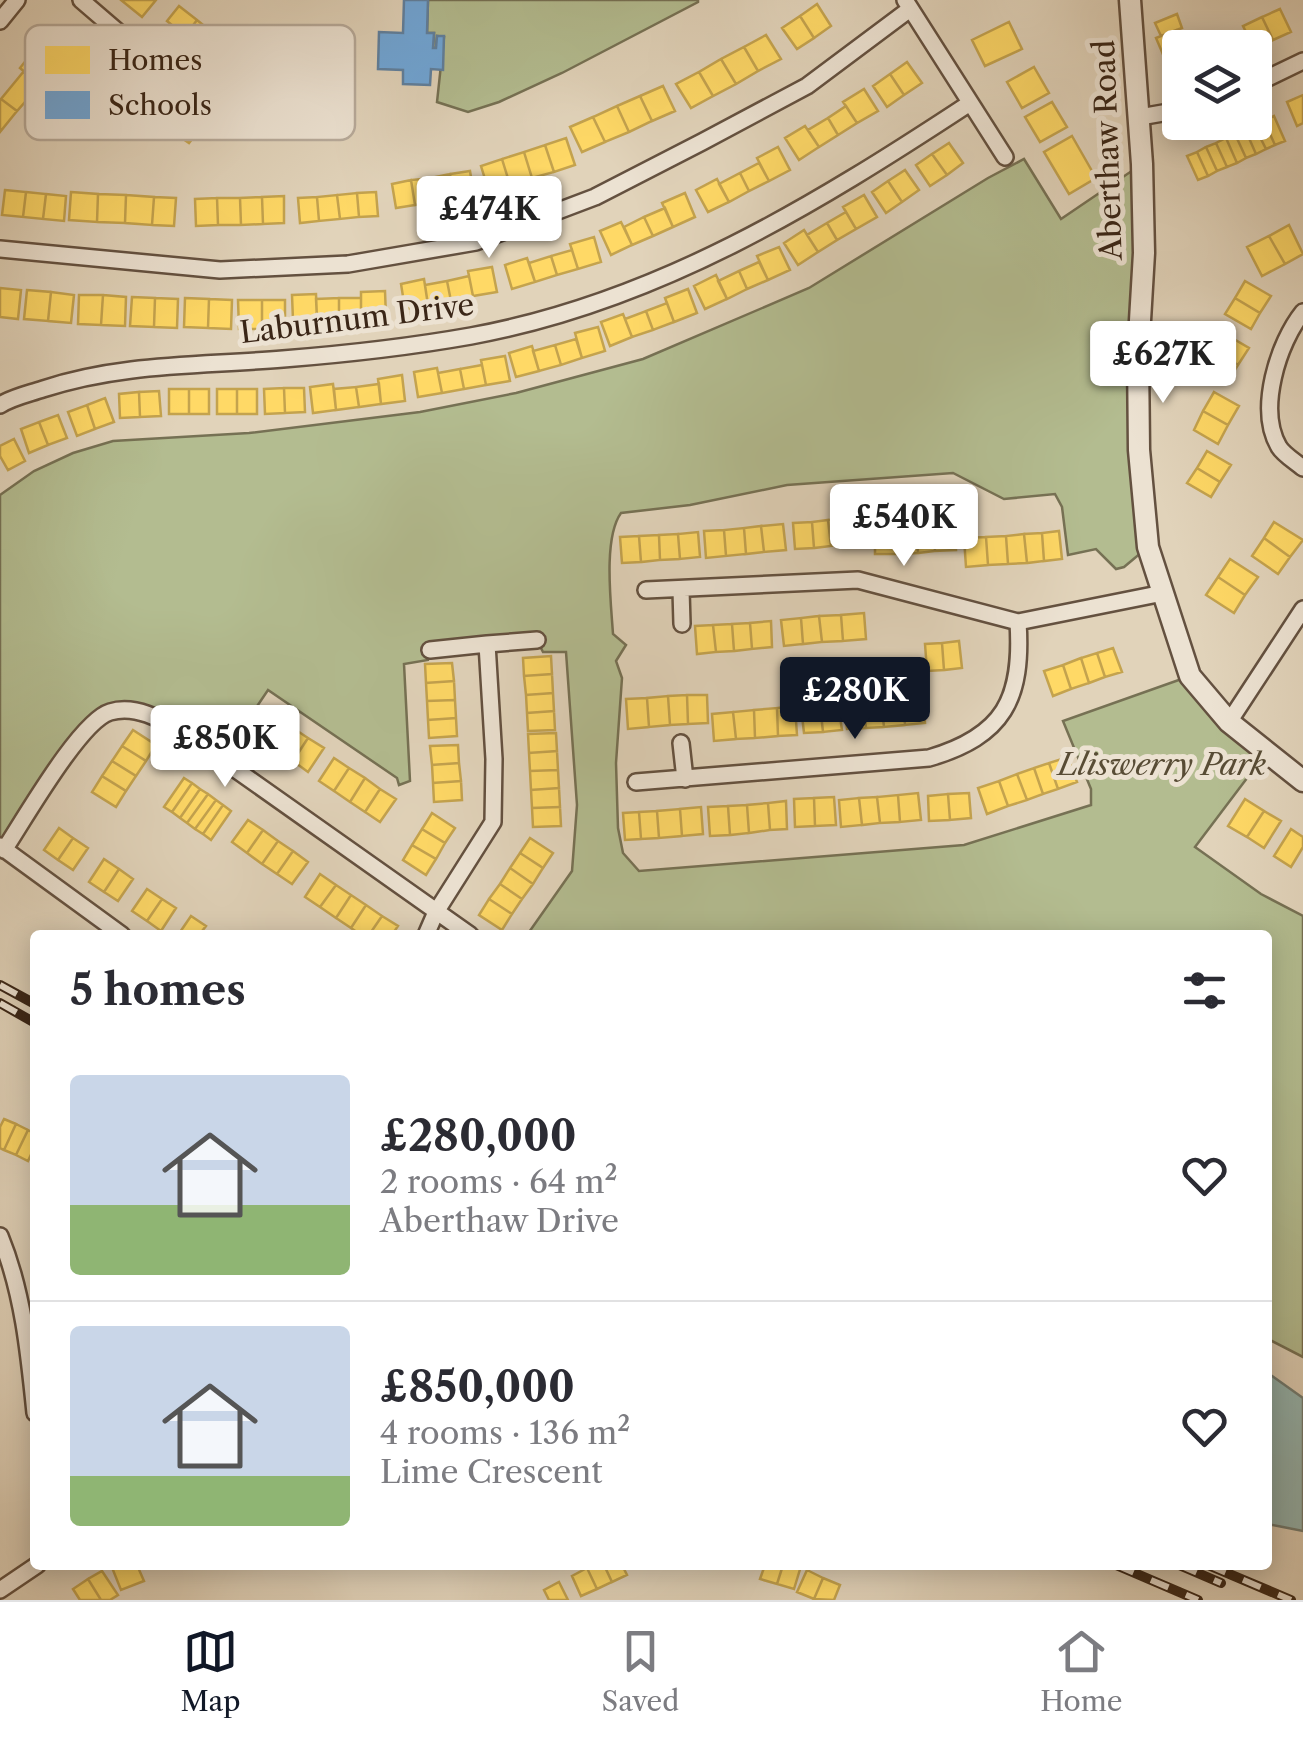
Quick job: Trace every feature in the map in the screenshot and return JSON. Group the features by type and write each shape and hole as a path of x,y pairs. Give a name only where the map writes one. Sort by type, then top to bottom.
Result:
{"street":[{"path":"0,21 17,0"},
{"path":"81,0 110,25"},
{"name":"Aberthaw Road","path":"1130,0 1140,117 1144,253 1138,354 1139,450 1146,537 1190,676 1229,722 1303,781"},
{"path":"0,250 220,270 348,264 476,242 595,196 807,86 908,5 1005,157"},
{"path":"1272,76 1303,61"},
{"name":"Laburnum Drive","path":"0,405 97,373 161,364 281,360 395,348 555,317 644,287 735,244 859,176 970,103"},
{"path":"1140,117 1162,113"},
{"path":"1303,312 1284,349 1270,410 1280,449 1303,468"},
{"path":"646,590 858,580 1018,622 1163,593"},
{"path":"681,590 682,624"},
{"path":"1229,722 1303,609"},
{"path":"636,782 929,758 957,750 980,736 1012,701 1018,683 1018,622"},
{"path":"430,650 537,640"},
{"path":"428,930 493,822 494,758 487,644"},
{"path":"115,930 2,848 70,750 96,720 112,711 154,715 184,733 463,930"},
{"path":"682,742 685,779"},
{"path":"0,1236 16,1279 30,1362"},
{"path":"0,1590 30,1570"}],"green space":[{"path":"428,0 698,2 562,73 468,112 437,102 444,37 437,36 433,48 434,33 427,33"},
{"name":"Lliswerry Park","path":"1024,159 1061,219 1142,164 1148,547 1116,569 1096,549 1068,555 1062,507 1055,494 1004,499 953,473 787,485 690,505 621,513 612,538 610,571 613,634 626,645 616,661 622,678 616,763 618,828 623,853 639,871 964,845 1091,805 1091,789 1063,721 1190,676 1266,753 1195,847 1261,894 1303,916 1303,1357 1272,1341 1272,930 531,930 572,871 577,805 566,652 543,652 537,640 431,650 428,660 404,664 410,781 399,785 397,778 268,690 221,760 184,733 111,711 0,846 0,495 34,471 113,441 249,433 420,412 516,393 643,359 809,288"}],"water":[{"path":"1272,1376 1303,1398 1303,1531 1272,1525"}],"building: Homes":[{"path":"121,0 156,0 142,17"},
{"path":"817,4 831,26 814,38 800,16"},
{"path":"179,6 197,20 193,25 172,25 167,21"},
{"path":"1280,9 1291,32 1273,40 1272,30 1262,17"},
{"path":"1177,14 1182,28 1162,30 1161,36 1155,23"},
{"path":"800,16 814,38 797,49 782,28"},
{"path":"1262,17 1268,30 1245,30 1243,26"},
{"path":"1009,22 1022,49 985,66 972,40"},
{"path":"766,35 781,59 758,71 744,47"},
{"path":"744,47 758,71 736,84 721,59"},
{"path":"721,59 736,84 713,96 699,72"},
{"path":"907,62 922,83 904,95 890,74"},
{"path":"1034,67 1049,93 1022,108 1007,82"},
{"path":"24,71 25,102 17,111 1,99"},
{"path":"699,72 713,96 691,108 676,84"},
{"path":"890,74 904,95 887,107 873,86"},
{"path":"663,86 675,111 652,121 640,96"},
{"path":"864,89 878,111 857,123 843,102"},
{"path":"1303,95 1303,123 1297,126 1287,102"},
{"path":"640,96 652,121 629,132 617,106"},
{"path":"0,100 17,111 0,132"},
{"path":"1052,102 1067,127 1040,142 1025,117"},
{"path":"617,106 629,132 605,142 593,117"},
{"path":"846,106 857,123 838,135 828,118"},
{"path":"593,117 605,142 582,152 570,127"},
{"path":"1272,117 1285,141 1275,145 1272,138"},
{"path":"828,118 838,135 819,147 808,130"},
{"path":"805,126 819,147 799,160 785,138"},
{"path":"1072,136 1096,178 1069,194 1044,152"},
{"path":"566,138 575,165 554,172 545,145"},
{"path":"1272,138 1275,145 1266,149 1262,140"},
{"path":"1227,140 1238,140 1246,158 1237,163"},
{"path":"1227,140 1237,163 1227,167 1216,143"},
{"path":"1238,140 1250,140 1256,154 1246,158"},
{"path":"1250,140 1262,140 1266,149 1256,154"},
{"path":"949,143 963,163 947,175 932,154"},
{"path":"1216,143 1227,167 1217,171 1206,147"},
{"path":"545,145 554,172 532,178 524,152"},
{"path":"778,147 790,170 769,181 757,158"},
{"path":"1206,147 1217,171 1208,176 1197,152"},
{"path":"524,152 532,178 510,185 502,159"},
{"path":"1197,152 1208,176 1198,180 1187,156"},
{"path":"932,154 947,175 930,186 916,165"},
{"path":"502,159 510,185 489,192 481,166"},
{"path":"759,163 769,181 749,191 740,173"},
{"path":"905,170 919,190 902,202 888,181"},
{"path":"470,171 474,195 454,198 450,174"},
{"path":"740,173 749,191 729,202 719,184"},
{"path":"450,174 454,198 435,202 431,178"},
{"path":"431,178 435,202 415,205 411,180"},
{"path":"717,179 729,202 708,212 696,190"},
{"path":"411,180 415,205 396,208 392,184"},
{"path":"888,181 902,202 886,213 872,192"},
{"path":"5,190 26,192 23,217 2,215"},
{"path":"26,192 46,194 43,219 23,217"},
{"path":"71,192 98,194 97,222 69,220"},
{"path":"376,192 378,216 359,217 357,193"},
{"path":"357,193 359,217 340,219 337,195"},
{"path":"685,193 695,217 673,227 662,203"},
{"path":"46,194 66,196 64,221 43,219"},
{"path":"98,194 126,195 125,223 97,222"},
{"path":"126,195 154,197 152,225 125,223"},
{"path":"337,195 340,219 319,221 317,197"},
{"path":"864,195 877,217 856,229 843,207"},
{"path":"284,196 284,223 263,224 262,197"},
{"path":"154,197 176,198 174,226 152,225"},
{"path":"262,197 263,224 241,225 240,198"},
{"path":"317,197 319,221 300,223 298,198"},
{"path":"217,198 218,225 196,226 195,199"},
{"path":"217,198 240,198 241,225 218,225"},
{"path":"665,208 673,227 653,236 644,217"},
{"path":"846,212 856,229 837,240 827,223"},
{"path":"644,217 653,236 632,245 624,227"},
{"path":"621,222 632,245 611,255 600,231"},
{"path":"827,223 837,240 818,252 807,235"},
{"path":"1289,225 1303,254 1285,264 1269,236"},
{"path":"804,230 818,252 798,265 784,243"},
{"path":"1269,236 1285,264 1262,276 1247,247"},
{"path":"594,237 601,262 578,269 570,244"},
{"path":"779,247 790,270 768,280 757,256"},
{"path":"572,250 578,269 557,275 551,256"},
{"path":"551,256 557,275 535,282 529,263"},
{"path":"527,258 535,282 512,289 505,265"},
{"path":"759,262 768,280 747,289 739,271"},
{"path":"492,267 497,292 473,296 468,271"},
{"path":"739,271 747,289 727,299 718,281"},
{"path":"716,275 727,299 705,309 694,286"},
{"path":"469,276 473,296 451,301 447,281"},
{"path":"424,279 428,305 405,309 401,284"},
{"path":"447,281 451,301 428,305 425,285"},
{"path":"1245,281 1271,296 1260,313 1235,298"},
{"path":"0,288 21,290 18,319 0,317"},
{"path":"688,289 697,313 674,322 665,298"},
{"path":"27,290 51,292 48,321 24,319"},
{"path":"385,291 386,317 361,318 361,292"},
{"path":"51,292 74,295 71,323 48,321"},
{"path":"316,294 317,319 293,320 292,295"},
{"path":"79,295 103,295 101,325 78,324"},
{"path":"103,295 126,297 125,326 101,325"},
{"path":"132,297 155,298 154,327 130,326"},
{"path":"155,298 178,299 177,328 154,327"},
{"path":"185,298 209,299 208,328 184,327"},
{"path":"339,298 339,319 317,319 316,299"},
{"path":"339,298 361,298 361,318 339,319"},
{"path":"1235,298 1260,313 1251,329 1225,314"},
{"path":"209,299 232,300 231,329 208,328"},
{"path":"238,300 262,300 262,329 239,329"},
{"path":"262,300 285,300 285,329 262,329"},
{"path":"667,303 674,322 653,330 646,311"},
{"path":"646,311 653,330 632,337 625,319"},
{"path":"623,314 632,337 610,346 601,322"},
{"path":"598,327 605,351 582,358 575,333"},
{"path":"1227,335 1249,348 1238,365 1217,352"},
{"path":"576,339 582,358 561,365 555,345"},
{"path":"555,345 561,365 539,371 533,351"},
{"path":"532,346 539,371 516,377 509,353"},
{"path":"1217,352 1238,365 1228,381 1207,368"},
{"path":"505,356 510,381 486,385 481,360"},
{"path":"482,365 486,385 464,389 460,369"},
{"path":"437,368 442,393 418,397 414,372"},
{"path":"460,369 464,389 442,393 438,373"},
{"path":"402,375 405,401 381,404 378,379"},
{"path":"333,384 336,410 313,413 310,387"},
{"path":"379,384 381,404 359,407 356,387"},
{"path":"356,387 359,407 336,410 334,389"},
{"path":"284,388 285,413 265,414 264,389"},
{"path":"284,388 304,388 305,412 285,413"},
{"path":"169,389 189,389 189,414 169,414"},
{"path":"189,389 209,389 209,414 189,414"},
{"path":"217,389 237,389 237,414 217,414"},
{"path":"237,389 257,389 257,414 237,414"},
{"path":"159,391 161,416 140,417 139,392"},
{"path":"139,392 140,417 120,418 119,394"},
{"path":"1214,392 1239,406 1228,425 1203,411"},
{"path":"105,398 114,422 95,429 87,405"},
{"path":"87,405 95,429 77,436 68,412"},
{"path":"1203,411 1228,425 1218,444 1194,430"},
{"path":"58,415 67,438 48,445 39,422"},
{"path":"39,422 48,445 29,453 21,429"},
{"path":"14,439 25,461 8,470 0,456 0,446"},
{"path":"1207,451 1231,465 1220,482 1197,468"},
{"path":"1197,468 1220,482 1211,497 1187,483"},
{"path":"864,517 867,543 851,544 847,518"},
{"path":"847,518 851,544 831,546 828,520"},
{"path":"828,520 831,546 814,548 812,522"},
{"path":"812,522 814,548 795,549 793,523"},
{"path":"1274,522 1303,540 1290,557 1264,538"},
{"path":"954,523 956,550 935,551 933,524"},
{"path":"783,524 786,550 764,552 761,526"},
{"path":"933,524 935,551 918,553 916,525"},
{"path":"895,525 916,525 918,553 896,554"},
{"path":"895,525 896,554 875,554 875,527"},
{"path":"761,526 764,552 746,554 744,528"},
{"path":"744,528 746,554 726,556 724,530"},
{"path":"724,530 726,556 706,558 704,531"},
{"path":"1059,531 1062,559 1044,561 1042,533"},
{"path":"698,532 700,557 680,559 678,534"},
{"path":"1042,533 1044,561 1027,563 1024,534"},
{"path":"678,534 680,559 660,560 659,535"},
{"path":"1024,534 1027,563 1008,564 1006,536"},
{"path":"659,535 660,560 641,562 639,536"},
{"path":"639,536 641,562 622,563 620,537"},
{"path":"1006,536 1008,564 988,565 986,537"},
{"path":"986,537 988,565 966,567 964,538"},
{"path":"1264,538 1290,557 1278,574 1252,556"},
{"path":"1230,559 1258,577 1245,595 1218,577"},
{"path":"1218,577 1245,595 1234,613 1206,595"},
{"path":"864,613 866,639 843,641 841,615"},
{"path":"841,615 843,641 822,642 819,616"},
{"path":"819,616 822,642 803,644 801,618"},
{"path":"801,618 803,644 784,646 781,620"},
{"path":"771,621 772,647 752,649 750,623"},
{"path":"750,623 752,649 734,651 732,624"},
{"path":"732,624 734,651 716,652 713,625"},
{"path":"713,625 716,652 697,654 695,626"},
{"path":"959,641 962,668 944,670 942,643"},
{"path":"942,643 944,670 927,671 925,644"},
{"path":"1113,648 1122,672 1105,677 1097,653"},
{"path":"1097,653 1105,677 1089,683 1081,658"},
{"path":"551,656 552,674 524,676 523,658"},
{"path":"1081,658 1089,683 1071,689 1063,665"},
{"path":"452,663 454,681 426,683 425,664"},
{"path":"1063,665 1071,689 1053,696 1044,671"},
{"path":"552,674 553,693 526,695 524,676"},
{"path":"454,681 455,700 427,701 426,683"},
{"path":"553,693 554,711 527,713 526,695"},
{"path":"687,695 707,695 708,723 688,724"},
{"path":"687,695 688,724 670,725 668,696"},
{"path":"668,696 670,725 649,727 647,698"},
{"path":"923,696 925,723 905,725 903,699"},
{"path":"647,698 649,727 628,729 626,699"},
{"path":"903,699 905,725 884,727 881,701"},
{"path":"455,700 456,718 428,720 427,701"},
{"path":"881,701 884,727 866,728 863,703"},
{"path":"863,703 866,728 847,729 844,705"},
{"path":"838,704 842,730 823,732 820,705"},
{"path":"820,705 823,732 804,733 801,707"},
{"path":"795,706 797,735 778,736 777,708"},
{"path":"262,708 277,718 262,741 247,731"},
{"path":"777,708 778,736 755,738 754,710"},
{"path":"754,710 755,738 736,739 733,712"},
{"path":"554,711 555,730 528,731 527,713"},
{"path":"733,712 736,739 714,741 712,714"},
{"path":"277,718 293,728 278,751 262,741"},
{"path":"456,718 457,736 429,738 428,720"},
{"path":"293,728 308,738 293,761 278,751"},
{"path":"133,730 156,745 146,761 122,746"},
{"path":"556,733 557,751 529,753 528,734"},
{"path":"308,738 324,748 308,772 293,761"},
{"path":"458,745 459,763 432,765 430,746"},
{"path":"122,746 146,761 136,776 112,761"},
{"path":"557,751 558,770 530,771 529,753"},
{"path":"1068,757 1077,782 1058,789 1049,763"},
{"path":"334,758 349,768 334,791 319,781"},
{"path":"112,761 136,776 126,791 102,776"},
{"path":"459,763 461,781 433,783 432,765"},
{"path":"1049,763 1058,789 1043,794 1034,768"},
{"path":"349,768 365,778 350,802 334,791"},
{"path":"1034,768 1043,794 1027,800 1017,774"},
{"path":"558,770 559,788 531,790 530,771"},
{"path":"1017,774 1027,800 1008,806 999,781"},
{"path":"102,776 126,791 116,807 92,792"},
{"path":"184,778 192,783 172,812 164,807"},
{"path":"365,778 380,789 365,812 350,802"},
{"path":"461,781 462,800 434,802 433,783"},
{"path":"999,781 1008,806 987,814 978,788"},
{"path":"192,783 200,789 180,818 172,812"},
{"path":"559,788 560,807 532,808 531,790"},
{"path":"200,789 208,794 187,823 180,818"},
{"path":"380,789 396,799 380,822 365,812"},
{"path":"918,793 921,820 900,822 898,795"},
{"path":"969,793 971,818 950,820 948,794"},
{"path":"208,794 216,800 195,829 187,823"},
{"path":"948,794 950,820 929,821 928,796"},
{"path":"898,795 900,822 880,823 877,797"},
{"path":"834,797 836,825 815,826 814,798"},
{"path":"877,797 880,823 862,825 859,798"},
{"path":"814,798 815,826 795,827 794,799"},
{"path":"859,798 862,825 841,827 839,800"},
{"path":"1245,799 1264,811 1247,837 1228,826"},
{"path":"216,800 223,805 203,834 195,829"},
{"path":"786,801 787,829 770,830 768,803"},
{"path":"768,803 770,830 749,833 747,805"},
{"path":"223,805 231,811 211,840 203,834"},
{"path":"747,805 749,833 730,835 728,806"},
{"path":"728,806 730,835 710,836 708,807"},
{"path":"560,807 561,826 533,827 532,808"},
{"path":"701,807 703,834 682,836 680,809"},
{"path":"680,809 682,836 659,838 657,811"},
{"path":"657,811 659,838 641,839 639,812"},
{"path":"1264,811 1281,821 1264,848 1247,837"},
{"path":"639,812 641,839 625,840 623,813"},
{"path":"432,813 455,828 445,843 422,829"},
{"path":"248,820 263,830 247,853 232,842"},
{"path":"59,828 73,838 58,860 44,850"},
{"path":"422,829 445,843 436,859 412,845"},
{"path":"1291,829 1303,837 1303,847 1291,867 1274,856"},
{"path":"263,830 278,841 262,864 247,853"},
{"path":"73,838 88,848 73,870 58,860"},
{"path":"530,838 553,853 543,868 520,853"},
{"path":"278,841 293,851 277,874 262,864"},
{"path":"412,845 436,859 426,875 403,860"},
{"path":"293,851 308,862 292,884 277,874"},
{"path":"520,853 543,868 533,884 510,868"},
{"path":"104,859 119,869 104,892 89,882"},
{"path":"510,868 533,884 522,899 500,884"},
{"path":"119,869 133,879 118,901 104,892"},
{"path":"320,874 336,885 320,907 305,897"},
{"path":"500,884 522,899 512,914 489,899"},
{"path":"336,885 351,895 336,918 320,907"},
{"path":"147,889 162,899 147,921 132,911"},
{"path":"351,895 366,905 351,928 336,918"},
{"path":"162,899 176,908 162,930 147,921"},
{"path":"489,899 512,914 502,930 479,915"},
{"path":"366,905 382,916 372,930 351,928"},
{"path":"191,916 206,926 203,930 181,930"},
{"path":"382,916 398,926 395,930 372,930"},
{"path":"4,1119 16,1124 4,1150 0,1148 0,1127"},
{"path":"16,1124 28,1130 16,1155 4,1150"},
{"path":"28,1130 28,1161 16,1155"},
{"path":"113,1570 139,1570 144,1581 121,1590"},
{"path":"588,1570 606,1570 612,1582 597,1589"},
{"path":"588,1570 597,1589 581,1596 572,1576"},
{"path":"606,1570 624,1570 627,1575 612,1582"},
{"path":"763,1570 781,1570 777,1584 760,1579"},
{"path":"781,1570 800,1570 794,1589 777,1584"},
{"path":"807,1570 823,1578 814,1599 797,1592"},
{"path":"102,1571 118,1595 110,1600 101,1600 88,1579"},
{"path":"823,1578 840,1585 834,1600 814,1599"},
{"path":"88,1579 101,1600 80,1600 73,1589"},
{"path":"559,1582 568,1600 549,1600 544,1590"}],"building: Schools":[{"path":"404,0 428,0 427,33 434,33 433,48 437,36 444,36 443,70 431,69 430,85 403,84 403,70 378,69 379,32 403,33"}],"railway":[{"path":"0,985 30,1001"},
{"path":"0,1003 30,1020"},
{"path":"1128,1570 1198,1600"},
{"path":"1191,1570 1221,1583"},
{"path":"1220,1570 1291,1600"}]}
